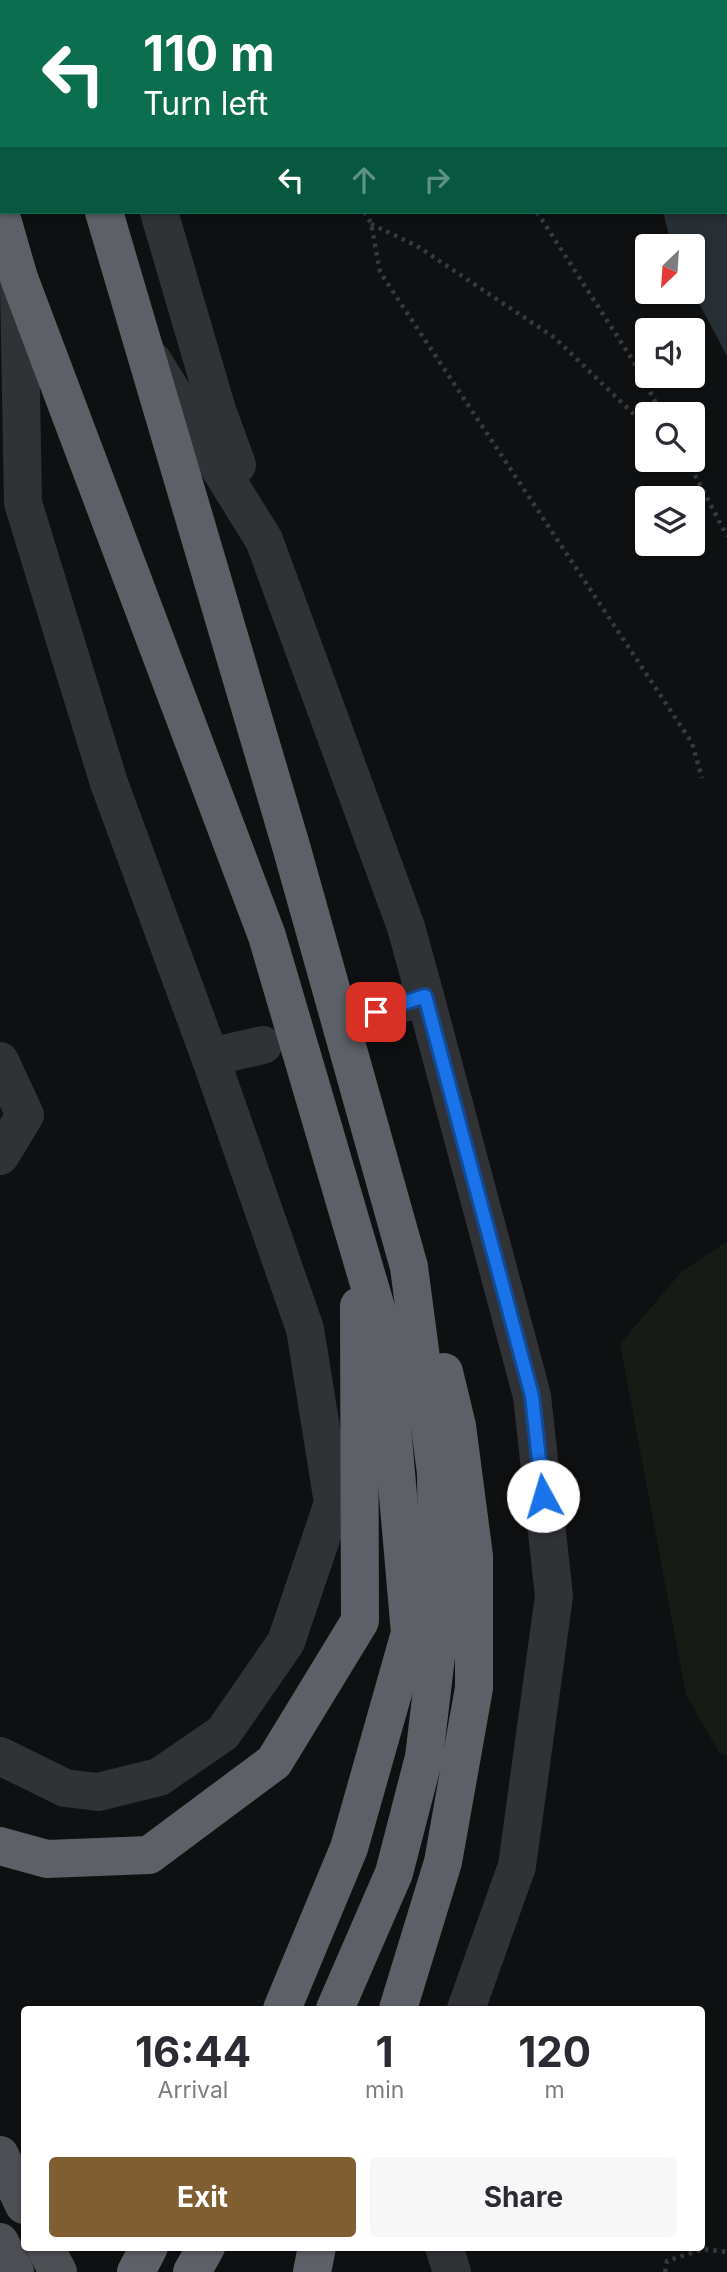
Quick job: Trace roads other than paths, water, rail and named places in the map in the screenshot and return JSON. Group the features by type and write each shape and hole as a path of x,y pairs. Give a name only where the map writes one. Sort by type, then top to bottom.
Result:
{"highway":[{"path":"1,214 19,278 267,936 384,1335 410,1633 349,1848 283,2006"},
{"path":"105,214 291,846 409,1267 436,1338 457,1426 474,1556 474,1688 443,1862 399,2006"},
{"path":"0,1846 47,1859 149,1855 274,1762 360,1621 359,1245"},
{"path":"336,2006 394,1873 424,1757 438,1640 436,1473 409,1267"},
{"path":"136,2272 147,2251"},
{"path":"192,2272 204,2251"},
{"path":"312,2272 316,2251"}],"main road":[{"path":"0,2155 21,2199"},
{"path":"0,2242 15,2272"},
{"path":"47,2251 58,2272"}],"street":[{"path":"160,214 217,410 406,927 532,1396 554,1596 517,1866 467,2006"},
{"path":"0,1756 65,1788 98,1792 159,1777 223,1733 286,1642 333,1503 305,1329 210,1057 109,783 23,503 19,278"},
{"path":"144,346 264,540"},
{"path":"376,1012 425,996"},
{"path":"210,1057 263,1045"},
{"path":"0,1061 25,1115 0,1156"},
{"path":"445,2251 452,2272"}]}
